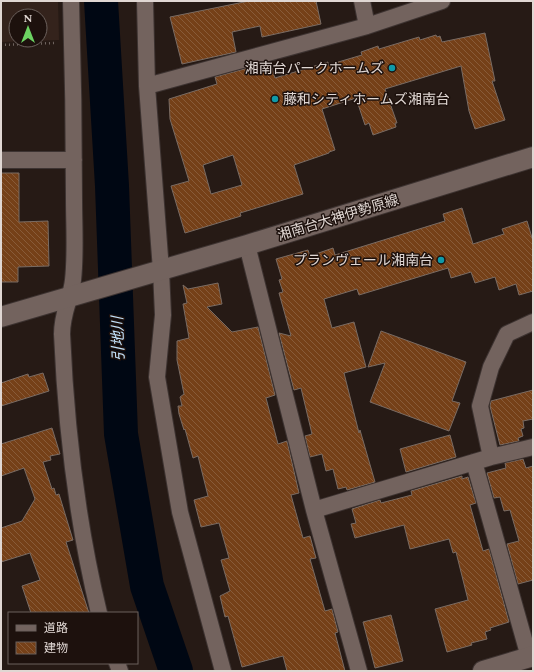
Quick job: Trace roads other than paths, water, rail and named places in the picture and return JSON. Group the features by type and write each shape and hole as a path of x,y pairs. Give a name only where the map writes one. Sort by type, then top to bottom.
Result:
{"street":[{"path":"72,1 74,160 73,281 77,295 63,316 62,333 75,482 88,568 99,612"},
{"path":"145,1 152,272 163,315 157,377 180,512 223,671"},
{"path":"362,1 367,26"},
{"path":"147,86 367,26 442,1"},
{"name":"湘南台大神伊勢原線","path":"77,295 247,245 533,157"},
{"path":"1,160 74,160"},
{"path":"247,245 314,510 359,671"},
{"path":"1,317 77,295"},
{"path":"491,457 480,406 491,367 507,334 533,322"},
{"path":"314,510 491,457 533,447"},
{"path":"474,462 522,662 483,671"}],"waterway":[{"name":"引地川","path":"101,1 112,186 121,434 147,586 176,671"}],"place":[{"name":"湘南台パークホームズ","path":"392,68"},
{"name":"藤和シティホームズ湘南台","path":"275,99"},
{"name":"プランヴェール湘南台","path":"441,260"}]}
